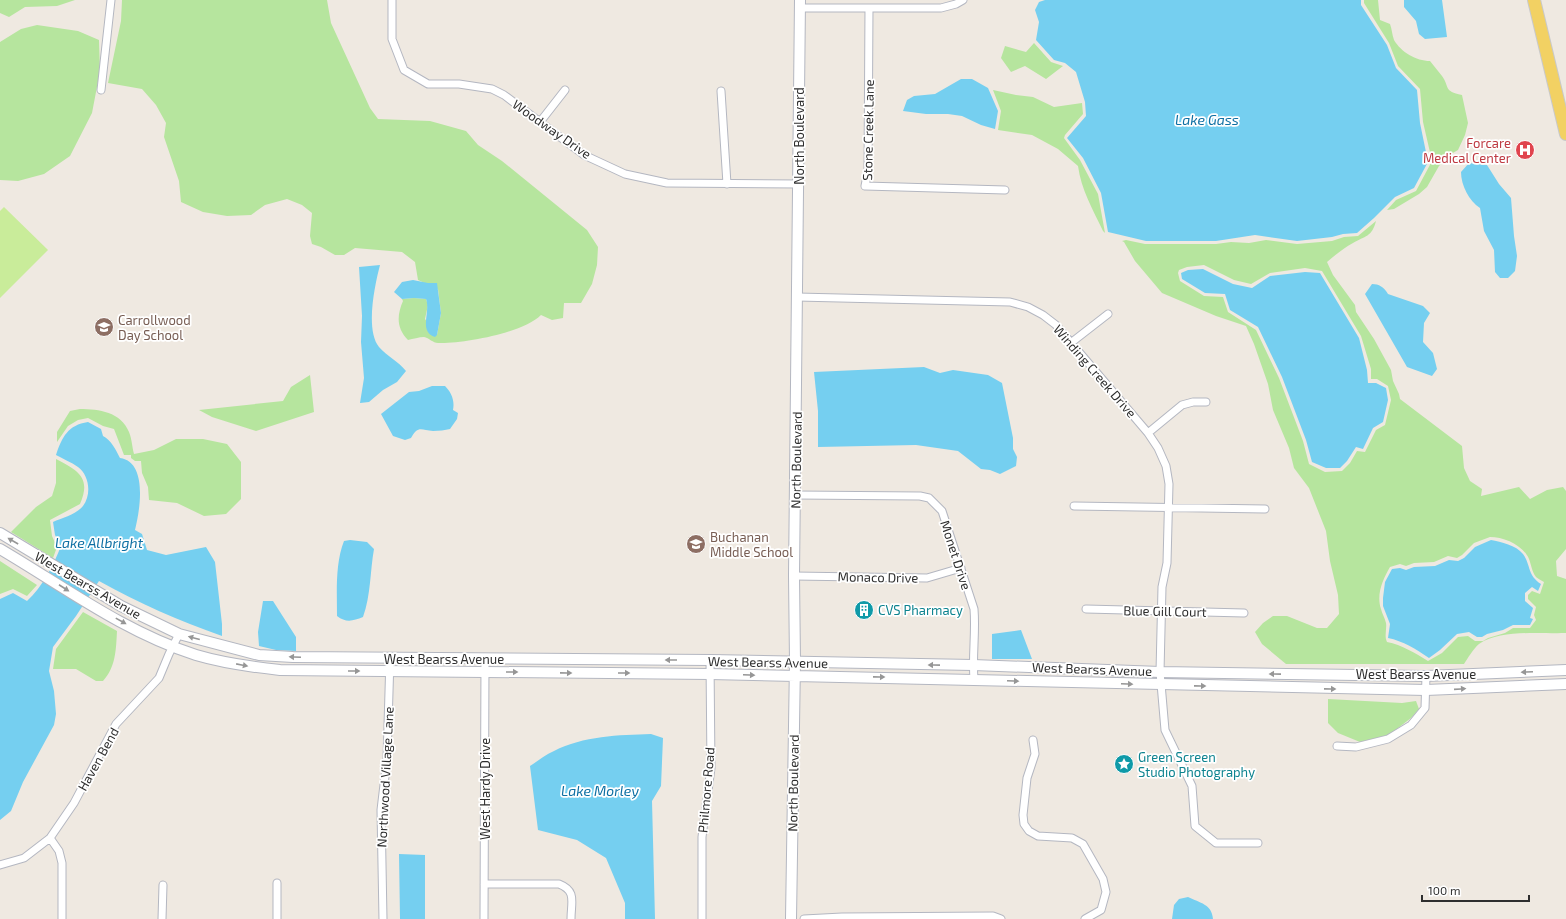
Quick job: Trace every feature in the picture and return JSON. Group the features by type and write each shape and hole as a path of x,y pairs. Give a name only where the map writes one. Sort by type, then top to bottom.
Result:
{"main road":[{"path":"1534,0 1566,134"},
{"name":"North Boulevard","path":"791,919 795,676 794,576 800,4"},
{"name":"West Bearss Avenue","path":"0,533 121,606 179,634 259,655 315,658 710,660 973,665 1160,672 1426,676 1566,670"},
{"name":"West Bearss Avenue","path":"0,549 42,573 87,603 143,634 196,655 253,667 315,671 710,674 1426,690 1566,684"}],"street":[{"path":"102,90 111,0"},
{"name":"Woodway Drive","path":"392,0 392,39 404,70 428,84 459,84 492,89 504,95 584,155 625,174 667,183 799,184"},
{"path":"800,4 869,8 941,8 956,4 962,0"},
{"name":"Stone Creek Lane","path":"869,8 868,171 865,186 1005,190"},
{"path":"540,122 565,90"},
{"path":"721,91 727,184"},
{"name":"Winding Creek Drive","path":"798,297 1010,302 1028,306 1043,315 1056,325 1072,342 1148,433 1158,448 1166,466 1169,484 1167,563 1162,587 1160,672 1165,730 1192,786 1195,826 1216,843 1258,843"},
{"path":"1072,342 1108,314"},
{"path":"1148,433 1182,405 1193,402 1206,402"},
{"name":"Monet Drive","path":"795,495 920,496 929,498 942,511 974,610 974,679"},
{"path":"1074,506 1266,509"},
{"name":"Monaco Drive","path":"794,576 927,578 961,568"},
{"name":"Blue Gill Court","path":"1086,609 1244,613"},
{"name":"Haven Bend","path":"0,865 24,858 50,838 74,803 116,724 159,678 179,634"},
{"path":"315,658 315,671"},
{"name":"Northwood Village Lane","path":"383,919 381,810 387,760 390,658"},
{"name":"West Hardy Drive","path":"484,919 485,659"},
{"path":"585,660 585,673"},
{"name":"Philmore Road","path":"702,919 702,837 711,768 710,660"},
{"path":"1337,746 1356,747 1390,738 1411,725 1425,708 1426,676"},
{"path":"1033,740 1035,754 1027,778 1023,815 1024,824 1029,831 1038,836 1072,838 1083,844 1103,879 1106,892 1100,910 1085,919"},
{"path":"50,838 59,851 62,863 62,919"},
{"path":"277,883 277,919"},
{"path":"484,884 559,884 566,887 571,893 571,919"},
{"path":"162,919 163,885"},
{"path":"804,919 993,916 1001,919"}],"green space":[{"path":"0,0 75,0 57,6 25,7 9,17 0,13"},
{"path":"122,0 327,0 331,23 370,108 378,119 430,121 466,131 478,145 502,161 587,230 598,247 597,265 592,284 581,303 564,303 563,318 552,320 541,315 521,327 492,336 449,343 436,343 424,337 408,340 401,331 399,321 403,301 402,299 426,299 428,305 425,319 437,335 441,313 438,289 418,280 415,262 402,252 355,248 344,255 335,255 312,244 310,236 312,213 302,205 287,199 265,205 251,215 227,216 203,212 181,202 179,181 164,137 166,123 156,105 142,89 108,83 121,21"},
{"path":"1364,0 1378,0 1380,20 1390,24 1393,38 1397,44 1414,58 1430,61 1442,76 1449,90 1462,95 1468,123 1465,135 1458,150 1451,154 1439,166 1427,187 1419,194 1394,209 1387,210 1396,200 1416,191 1432,161 1423,122 1420,89 1398,66 1389,43 1364,3"},
{"path":"37,25 78,31 99,40 100,71 92,113 70,156 44,174 18,181 0,180 0,42 21,29"},
{"path":"1034,43 1051,62 1063,66 1046,79 1025,66 1011,72 1001,58 1005,46 1026,52"},
{"path":"993,90 1033,97 1054,107 1082,103 1083,114 1064,138 1080,160 1098,194 1105,233 1095,215 1085,191 1078,166 1058,149 1032,135 998,130 1001,111"},
{"path":"4,207 48,250 0,298 0,211"},
{"path":"1376,221 1368,235 1346,247 1327,262 1333,275 1355,305 1356,312 1374,339 1391,370 1393,381 1400,399 1462,446 1464,468 1470,481 1482,489 1481,496 1519,487 1530,499 1547,490 1563,487 1566,491 1566,549 1556,561 1557,576 1566,579 1566,633 1521,633 1488,639 1479,644 1464,664 1286,664 1262,644 1255,632 1263,623 1273,616 1287,616 1317,628 1327,628 1339,614 1338,595 1330,561 1326,531 1309,488 1294,468 1289,448 1273,410 1268,384 1246,326 1216,316 1162,293 1135,261 1122,241 1126,240 1145,244 1216,244 1231,242 1249,243 1266,240 1297,244 1332,241 1344,237 1358,236","holes":["1204,265 1234,280 1251,284 1270,273 1305,268 1322,271 1361,336 1371,369 1371,379 1377,379 1388,386 1391,400 1385,425 1376,430 1365,452 1357,451 1350,463 1342,471 1325,472 1309,464 1303,441 1279,378 1256,330 1228,312 1223,297 1204,296 1180,281 1178,273 1179,270 1187,267","1490,537 1501,538 1518,546 1529,559 1537,578 1544,582 1540,594 1532,591 1528,595 1528,599 1536,607 1534,615 1536,620 1530,628 1513,628 1505,633 1483,641 1475,641 1468,636 1458,637 1442,653 1428,661 1403,647 1387,642 1386,623 1381,611 1379,598 1383,582 1390,567 1400,564 1406,566 1414,563 1434,562 1448,556 1457,558 1474,543"]},
{"path":"310,375 314,412 256,431 212,417 199,410 283,401 291,387"},
{"path":"80,409 102,411 121,420 131,437 134,454 154,450 176,439 203,439 227,444 241,462 241,499 226,514 204,516 177,503 149,500 148,487 142,473 141,461 135,461 131,458 131,455 124,455 114,429 103,426 88,418 78,420 68,426 57,442 57,432 70,411"},
{"path":"56,459 76,471 83,481 84,487 80,504 50,520 52,536 57,547 53,558 11,532 36,507 52,496 56,483"},
{"path":"0,561 37,585 27,596 13,589 0,594"},
{"path":"83,612 117,631 116,651 113,664 111,670 103,681 96,681 76,669 53,669 56,649"},
{"path":"1328,699 1402,703 1416,701 1419,709 1411,718 1389,735 1360,742 1338,733 1328,723"}],"water":[{"name":"Lake Gass","path":"1045,0 1361,0 1361,5 1387,45 1396,68 1417,90 1420,123 1428,162 1414,188 1395,197 1357,233 1297,241 1255,235 1216,241 1146,241 1108,232 1101,193 1083,158 1067,138 1086,116 1085,102 1076,72 1065,63 1054,60 1036,40 1039,22 1035,10 1039,2"},
{"path":"1404,0 1442,0 1447,37 1425,39 1419,34 1416,21 1404,7"},
{"path":"961,79 972,79 988,88 998,111 995,129 981,125 962,116 903,111 907,100 914,96 935,94"},
{"path":"1469,163 1487,165 1499,184 1511,198 1517,256 1515,271 1508,278 1500,278 1495,272 1494,250 1484,231 1480,208 1469,197 1462,182 1461,172"},
{"path":"380,265 372,307 375,339 379,347 400,364 406,371 397,382 383,390 369,402 360,403 364,378 361,342 362,316 359,267"},
{"path":"1203,269 1233,284 1252,288 1270,276 1305,272 1320,273 1359,338 1367,370 1368,383 1376,383 1386,388 1388,400 1383,422 1373,428 1363,449 1356,447 1347,461 1340,468 1326,468 1312,462 1306,440 1282,377 1258,327 1230,310 1225,294 1205,293 1182,279 1181,273 1188,270"},
{"path":"413,280 437,283 441,313 437,335 435,337 430,334 426,326 426,299 402,299 394,292 402,282"},
{"path":"1372,284 1381,286 1388,294 1423,306 1430,313 1424,323 1423,342 1433,353 1437,369 1432,376 1407,367 1365,294"},
{"path":"924,367 940,373 953,370 988,375 1002,383 1013,438 1013,449 1017,457 1016,466 1000,474 990,470 981,469 958,451 916,445 818,447 818,411 814,372"},
{"path":"432,386 445,386 452,396 453,410 458,413 457,419 450,429 433,431 420,429 413,434 411,438 405,440 393,436 381,414 409,392 419,391"},
{"name":"Lake Allbright","path":"88,422 101,429 103,436 111,443 120,458 129,461 135,468 140,488 140,499 135,530 142,534 147,550 166,555 206,547 215,562 222,636 159,611 99,581 53,647 49,671 54,691 56,714 54,725 23,782 11,811 0,820 0,599 13,593 27,601 33,595 55,561 61,546 55,535 53,522 69,516 77,511 86,501 88,496 88,485 82,470 56,455 63,437 75,426"},
{"path":"350,540 367,542 374,549 366,609 363,617 350,621 343,620 337,616 337,588 341,550 344,541"},
{"path":"1491,540 1508,544 1520,551 1525,558 1533,577 1541,584 1538,591 1532,587 1525,593 1525,601 1533,608 1530,618 1533,619 1530,625 1513,625 1482,637 1477,637 1469,632 1457,634 1429,658 1399,641 1388,638 1390,624 1383,606 1383,598 1385,582 1392,569 1400,568 1406,570 1414,567 1435,566 1449,560 1458,561 1464,558 1475,547"},
{"path":"263,601 273,601 296,637 296,651 276,650 259,646 258,632"},
{"path":"1021,630 1032,659 992,659 992,634"},
{"name":"Lake Morley","path":"651,734 663,738 661,786 652,801 655,919 625,919 625,903 606,858 577,840 538,830 530,766 545,756 577,742 601,737"},
{"path":"399,854 425,855 425,919 400,919"},
{"path":"1188,897 1208,907 1213,919 1172,919 1174,905 1179,899"}],"place":[{"name":"Forcare Medical Center","path":"1525,150"},
{"name":"Carrollwood Day School","path":"104,327"},
{"name":"Buchanan Middle School","path":"696,544"},
{"name":"CVS Pharmacy","path":"864,610"},
{"name":"Green Screen Studio Photography","path":"1124,764"}]}
